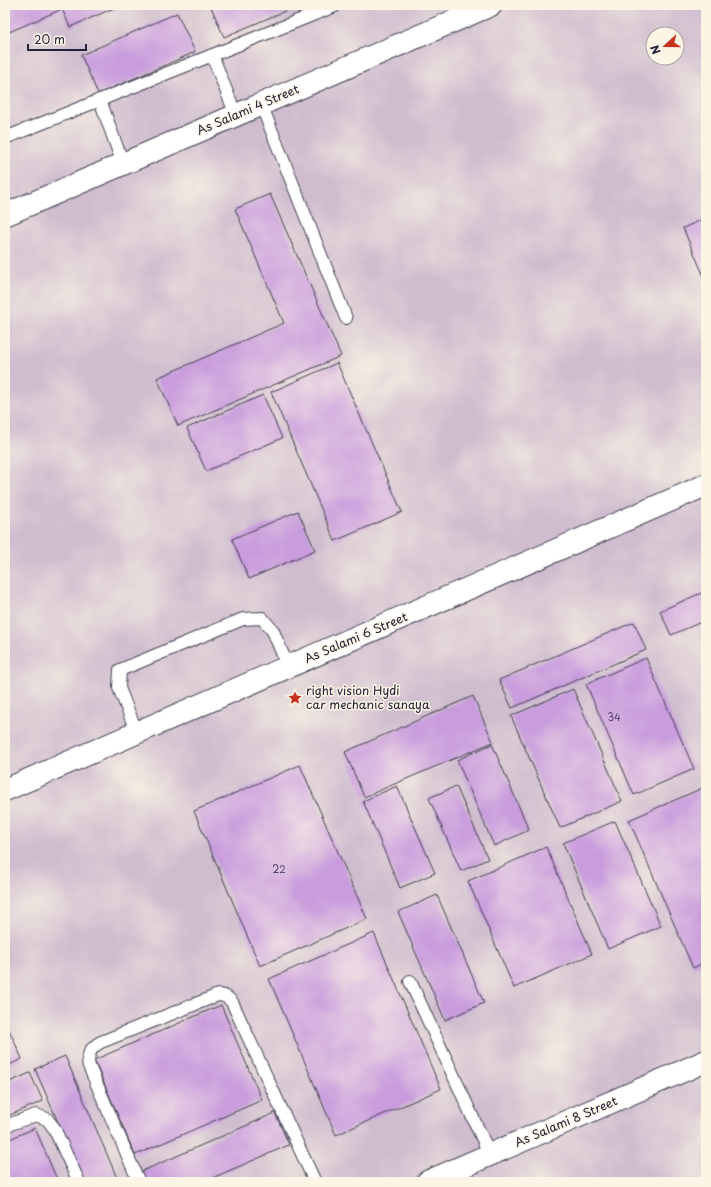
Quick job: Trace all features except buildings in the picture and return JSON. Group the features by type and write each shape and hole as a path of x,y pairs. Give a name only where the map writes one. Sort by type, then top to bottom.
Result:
{"street":[{"name":"As Salami 4 Street","path":"5,215 491,5"},
{"name":"As Salami 6 Street","path":"5,790 706,486"},
{"name":"As Salami 8 Street","path":"427,1182 706,1061"}],"lane":[{"path":"5,138 335,6"},
{"path":"212,55 236,115"},
{"path":"100,100 123,164"},
{"path":"261,104 346,318"},
{"path":"137,733 119,688 120,670 243,619 262,618 273,631 288,667"},
{"path":"410,981 490,1155"},
{"path":"139,1182 89,1066 88,1061 90,1051 92,1047 101,1042 218,995 223,995 232,1002 315,1182"},
{"path":"5,1126 36,1115 47,1118 54,1128 79,1182"}],"shaded area":[{"path":"5,5 706,5 706,1182 5,1182"}],"place":[{"name":"right vision Hydi car mechanic sanaya","path":"295,698"}]}
